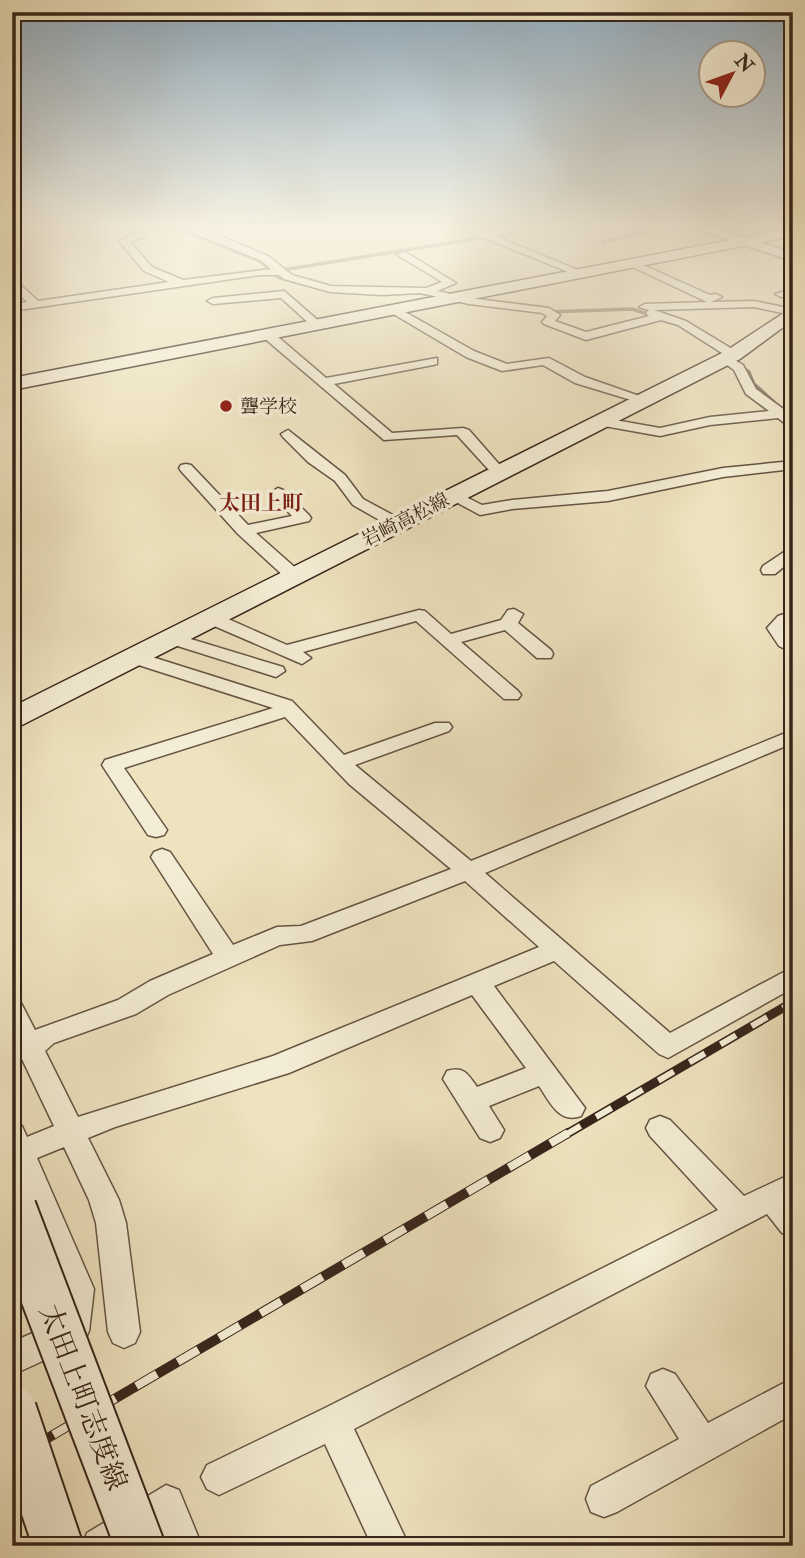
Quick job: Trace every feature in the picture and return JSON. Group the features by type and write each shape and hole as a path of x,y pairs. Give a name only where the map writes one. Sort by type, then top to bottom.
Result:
{"main road":[{"path":"12,384 437,300"},
{"name":"岩崎高松線","path":"12,719 641,399 729,357 792,312"},
{"name":"太田上町志度線","path":"12,1209 140,1546"},
{"path":"12,1410 58,1546"}],"street":[{"path":"31,300 36,305"},
{"path":"12,308 73,300"},
{"path":"213,301 226,300"},
{"path":"290,300 317,325"},
{"path":"466,300 547,312 554,315 548,322 586,336 606,328 663,316"},
{"path":"787,418 751,391 739,368 729,357 682,323 639,310 639,307 754,304 792,312"},
{"path":"394,310 470,354 506,368 545,361 580,380 641,399"},
{"path":"682,323 698,320"},
{"path":"267,334 388,437 458,430 464,433 493,466 501,470"},
{"path":"323,382 433,361"},
{"path":"598,421 660,432 710,421 787,418"},
{"path":"288,435 313,459 340,478 358,502 396,523"},
{"path":"451,495 480,510 497,505 604,497 737,472 793,465"},
{"path":"186,468 244,531 293,575"},
{"path":"244,531 303,518 278,492"},
{"path":"769,570 793,551"},
{"path":"211,618 297,655 419,614 511,695"},
{"path":"793,616 776,628 785,642 793,648"},
{"path":"448,640 511,619 544,654"},
{"path":"172,638 276,671"},
{"path":"133,657 285,705 356,779 468,871 668,1046 793,976"},
{"path":"156,830 112,765 289,709"},
{"path":"341,763 442,727"},
{"path":"30,1048 45,1036 127,1007 159,988 277,936 303,935 468,871 793,736"},
{"path":"162,856 228,957"},
{"path":"12,1359 73,1331 78,1289 23,1141 72,1131 280,1065 558,949"},
{"path":"477,984 571,1108"},
{"path":"12,1010 104,1200 111,1223 124,1332"},
{"path":"490,1130 464,1090 545,1072"},
{"path":"660,1128 739,1212"},
{"path":"219,1477 334,1422 781,1192 793,1223"},
{"path":"663,1386 703,1445"},
{"path":"604,1499 793,1395"},
{"path":"334,1422 391,1546"},
{"path":"100,1546 166,1503 184,1546"}],"waterway":[{"path":"546,312 632,309 654,316"},
{"path":"732,357 748,372"},
{"path":"748,372 753,384 775,404"}],"railway":[{"path":"565,1135 793,1002"},
{"path":"12,1459 568,1133"}],"place":[{"name":"聾学校","path":"226,406"}],"district":[{"name":"太田上町","path":"261,503"}]}
